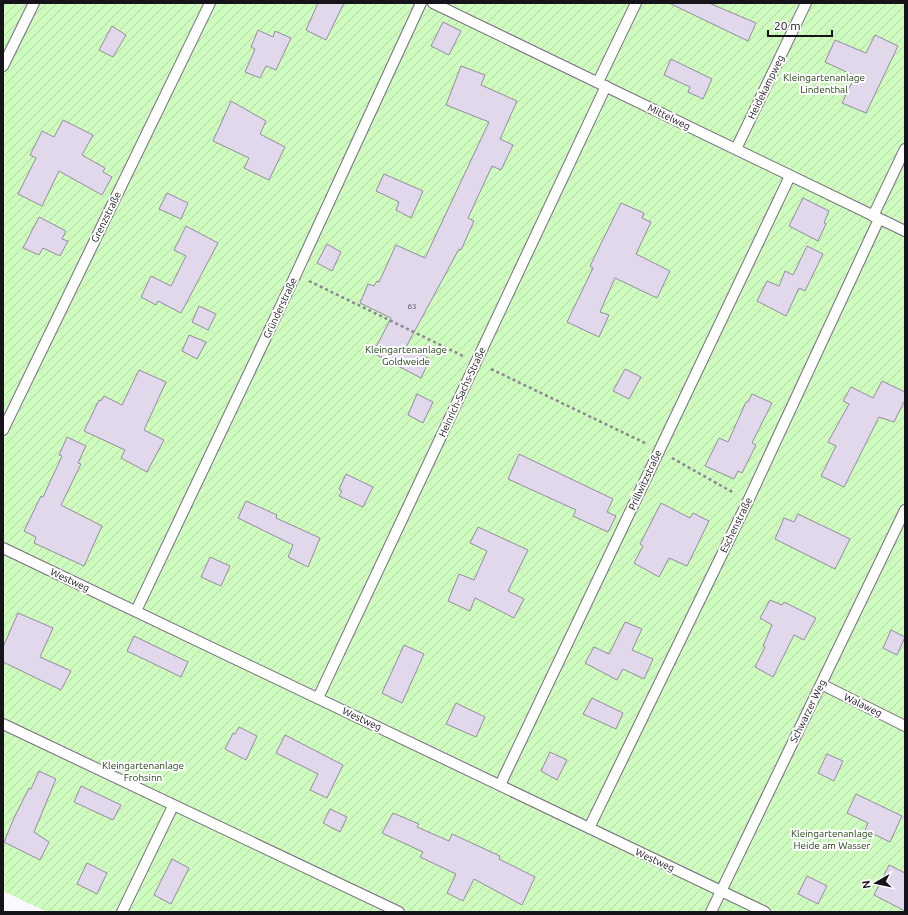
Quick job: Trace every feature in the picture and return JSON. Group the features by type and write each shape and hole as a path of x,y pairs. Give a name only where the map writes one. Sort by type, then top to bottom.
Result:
{"lane":[{"path":"3,66 34,3"},
{"name":"Grenzstraße","path":"3,430 210,3"},
{"name":"Gründerstraße","path":"136,611 296,274 421,3"},
{"name":"Mittelweg","path":"433,3 905,231"},
{"name":"Heinrich-Sachs-Straße","path":"318,698 476,362 602,84 636,3"},
{"name":"Heidekampweg","path":"736,149 806,3"},
{"name":"Eschenstraße","path":"589,828 748,501 876,218 905,149"},
{"name":"Prillwitzstraße","path":"500,785 790,176"},
{"name":"Schwarzer Weg","path":"712,912 905,510"},
{"name":"Westweg","path":"3,548 765,912"},
{"name":"Walaweg","path":"821,684 905,726"},
{"path":"3,724 399,912"},
{"path":"122,912 173,806"}],"path":[{"path":"296,274 659,450 748,501"}],"green space":[{"name":"Kleingartenanlage Goldweide","path":"3,3 905,3 905,912 47,912 3,891"}],"building":[{"path":"318,3 344,3 326,40 306,30"},
{"path":"669,3 709,3 756,23 748,41"},
{"path":"443,22 461,31 449,55 431,46"},
{"path":"112,26 126,35 113,57 99,50"},
{"path":"258,30 273,37 275,31 291,38 276,70 266,66 260,78 245,72 255,49 251,47"},
{"path":"875,35 898,46 866,113 842,103 855,76 825,62 835,40 866,53"},
{"path":"671,59 712,79 703,99 688,92 690,87 664,75"},
{"path":"461,66 485,75 481,85 517,101 500,139 513,145 501,170 492,166 468,218 474,221 461,250 459,249 406,347 430,359 421,378 373,353 391,318 360,303 368,284 374,286 377,281 379,282 396,245 425,258 489,122 446,105"},
{"path":"231,101 266,121 260,134 285,147 269,180 244,168 249,158 213,141"},
{"path":"63,120 93,135 82,155 105,168 103,172 112,177 102,195 59,171 42,206 18,194 36,158 30,155 42,131 54,137"},
{"path":"384,174 423,191 411,218 396,210 399,202 376,191"},
{"path":"167,193 188,203 181,219 159,209"},
{"path":"803,198 829,211 824,223 826,224 818,241 789,226"},
{"path":"621,203 644,213 642,218 651,222 636,254 670,271 657,298 615,278 600,312 609,315 599,337 567,322 593,268 590,266"},
{"path":"39,217 66,231 62,239 68,241 60,256 43,248 39,255 23,248"},
{"path":"186,226 218,243 181,313 158,301 156,305 141,297 151,276 171,286 186,256 174,250"},
{"path":"327,244 341,252 332,271 317,263"},
{"path":"807,246 823,254 805,291 799,288 786,316 757,301 767,281 779,286 785,271 793,275"},
{"path":"199,306 216,314 208,330 192,322"},
{"path":"189,335 206,342 197,359 182,351"},
{"path":"625,369 641,377 629,399 613,391"},
{"path":"139,370 166,382 144,430 164,440 147,472 121,458 125,450 84,431 99,400 101,401 104,396 122,405"},
{"path":"882,381 905,392 905,400 894,422 879,417 844,487 821,476 836,446 828,442 849,404 843,401 851,387 873,398"},
{"path":"417,394 433,402 423,423 408,415"},
{"path":"752,394 772,403 752,443 756,445 742,473 738,471 734,479 705,466 719,438 728,442 746,402 748,402"},
{"path":"67,437 86,446 78,463 81,464 61,505 102,526 84,566 34,543 36,537 24,531 41,496 43,497 62,456 59,455"},
{"path":"519,454 613,499 607,512 616,516 608,532 573,516 576,510 508,479"},
{"path":"346,474 373,487 363,507 339,496 342,491 339,489"},
{"path":"246,501 277,515 276,518 320,538 308,567 288,557 293,545 238,518"},
{"path":"661,503 690,518 693,513 709,521 687,566 669,558 659,577 634,563 643,546 640,544"},
{"path":"798,514 850,539 835,569 775,539 784,518 794,522"},
{"path":"478,527 528,550 508,591 524,599 514,618 475,598 470,611 448,601 459,574 474,580 487,551 470,543"},
{"path":"210,557 230,566 221,586 201,577"},
{"path":"770,600 782,605 784,602 816,618 804,640 794,635 773,677 755,667 765,647 763,646 772,625 760,618"},
{"path":"18,613 53,628 40,657 71,671 61,690 3,662 3,647"},
{"path":"625,622 642,629 632,650 653,659 644,679 623,669 617,680 585,663 594,647 609,654"},
{"path":"891,630 905,637 897,655 883,648"},
{"path":"134,636 188,662 181,677 127,651"},
{"path":"404,645 424,654 402,703 382,693"},
{"path":"592,698 623,713 616,729 583,714"},
{"path":"456,703 485,717 476,737 446,724"},
{"path":"239,727 257,736 246,760 225,749 233,733 235,734"},
{"path":"285,735 343,765 327,798 310,790 318,774 276,753"},
{"path":"550,752 567,760 557,780 541,771"},
{"path":"827,754 843,761 834,781 818,773"},
{"path":"39,771 56,779 34,832 49,842 40,860 4,842 14,818 29,788 31,789"},
{"path":"81,786 121,805 113,820 74,802"},
{"path":"856,794 902,816 890,842 865,830 868,823 847,813"},
{"path":"330,809 347,817 340,832 323,823"},
{"path":"393,813 419,824 417,827 449,841 452,834 500,856 499,859 535,877 522,905 474,879 463,901 447,893 456,874 420,857 423,852 382,833"},
{"path":"172,859 189,868 171,904 154,895"},
{"path":"87,863 107,873 97,894 77,884"},
{"path":"889,865 905,873 905,911 874,895"},
{"path":"807,876 827,886 818,904 798,894"}],"park label":[{"name":"Kleingartenanlage Lindenthal","path":"824,82"},
{"name":"Kleingartenanlage Frohsinn","path":"143,770"},
{"name":"Kleingartenanlage Heide am Wasser","path":"832,838"}]}
